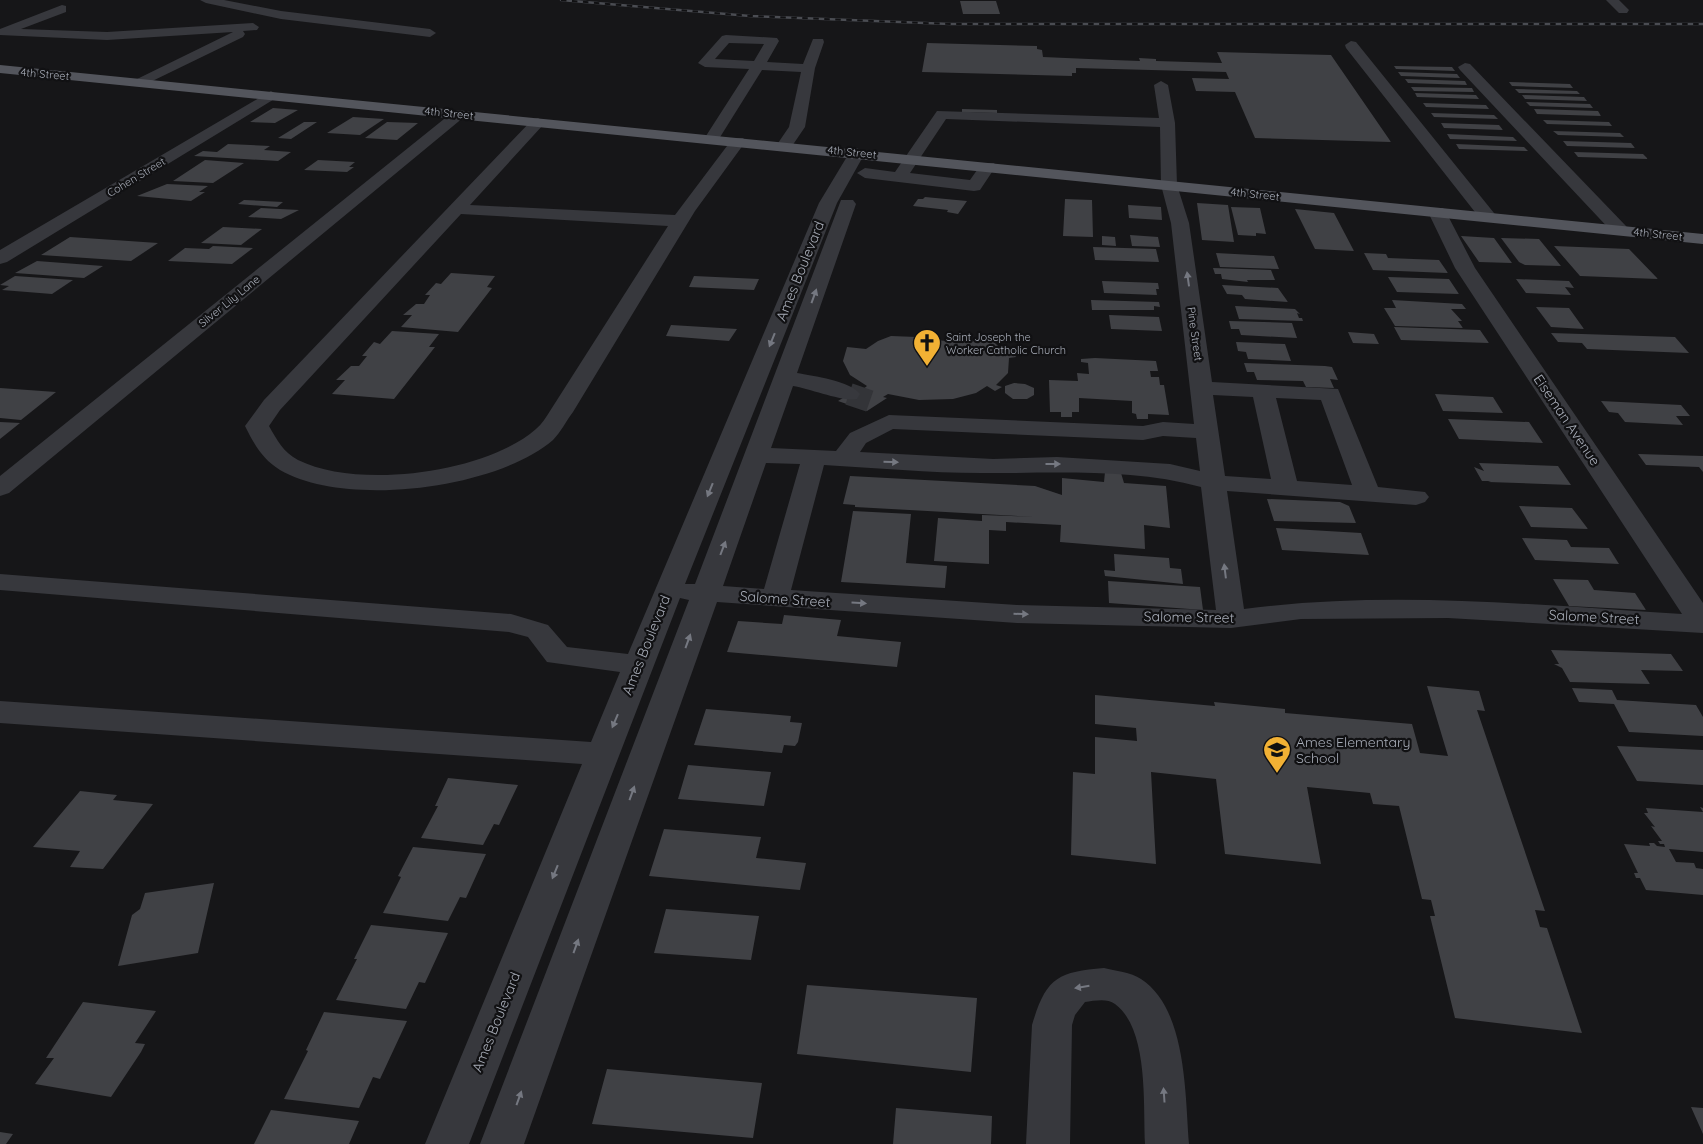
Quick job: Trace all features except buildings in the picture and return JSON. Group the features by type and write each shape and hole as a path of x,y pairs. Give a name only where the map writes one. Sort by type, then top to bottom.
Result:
{"main road":[{"name":"4th Street","path":"0,69 738,141 784,146 866,160 912,158 1703,239"}],"street":[{"path":"206,0 281,14 430,32"},
{"path":"1612,0 1623,10"},
{"path":"62,9 2,32 106,36 253,28"},
{"path":"140,83 281,14"},
{"path":"784,146 797,127 808,68 818,42"},
{"path":"1351,45 1488,217"},
{"path":"712,139 757,66 808,68"},
{"path":"1466,67 1620,230"},
{"name":"Pine Street","path":"1161,85 1167,123 1169,185 1180,223 1231,620"},
{"name":"Cohen Street","path":"0,258 271,95"},
{"name":"Silver Lily Lane","path":"0,488 459,114"},
{"path":"899,178 942,114 1167,123"},
{"path":"538,122 272,405 257,426 270,450 298,470 339,479 387,483 450,477 490,464 545,434 562,412 680,221 738,141"},
{"path":"866,160 899,178 974,186 988,166"},
{"name":"Ames Boulevard","path":"502,1144 757,455 845,208 866,160"},
{"name":"Ames Boulevard","path":"448,1144 668,590 828,203 866,160"},
{"path":"456,210 680,221"},
{"name":"Eiseman Avenue","path":"1437,212 1465,268 1703,624"},
{"path":"785,378 817,383 849,394"},
{"path":"1202,388 1330,394 1368,494"},
{"path":"1263,391 1286,488"},
{"path":"842,460 858,438 884,413 1143,433 1163,429 1208,432"},
{"path":"757,455 993,466 1057,464 1142,469 1170,471 1215,484 1416,497"},
{"path":"775,598 814,459"},
{"path":"0,582 511,623 538,631 558,655 638,665"},
{"name":"Salome Street","path":"668,590 1017,614 1231,620 1301,610 1448,609 1703,624"},
{"path":"0,712 602,754"},
{"path":"1048,1144 1052,1025 1057,1008 1074,988 1104,984 1128,990 1150,1014 1161,1056 1167,1144"}],"tunnel":[{"path":"849,394 878,404"}],"railway":[{"path":"561,0 750,16 950,24 1703,24"}],"place":[{"name":"Saint Joseph the Worker Catholic Church","path":"927,367"},
{"name":"Ames Elementary School","path":"1277,774"}]}
